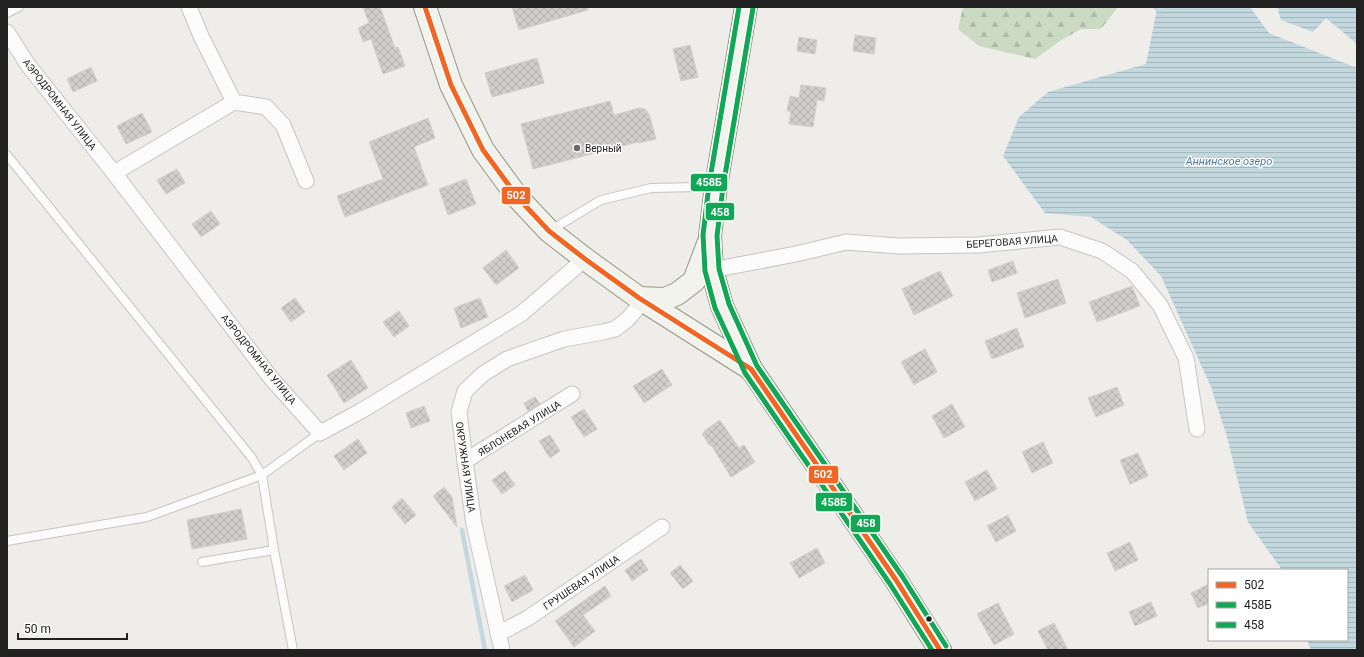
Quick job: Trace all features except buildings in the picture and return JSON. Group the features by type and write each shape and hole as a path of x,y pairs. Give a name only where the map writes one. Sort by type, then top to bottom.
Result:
{"main road":[{"path":"425,7 451,85 483,150 519,199 549,231 585,259 641,300 751,369"},
{"path":"746,7 716,186 710,239 712,270 722,306 751,369 892,576 940,650"},
{"path":"641,300 665,299 677,294 694,280 710,239"}],"street":[{"path":"189,7 201,36 234,102"},
{"name":"АЭРОДРОМНАЯ УЛИЦА","path":"7,32 28,65 114,173 271,378 320,433"},
{"path":"114,173 234,102 266,107 283,125 306,181"},
{"name":"БЕРЕГОВАЯ УЛИЦА","path":"712,270 796,254 846,242 899,246 978,245 1060,237 1102,251 1132,271 1160,305 1186,358 1197,429"},
{"path":"320,433 361,411 521,314 585,259"},
{"name":"ОКРУЖНАЯ УЛИЦА","path":"502,650 474,524 465,461 459,412 466,391 483,374 507,359 564,339 615,329 628,320 641,300"},
{"name":"ЯБЛОНЕВАЯ УЛИЦА","path":"465,461 572,394"},
{"name":"ГРУШЕВАЯ УЛИЦА","path":"498,634 528,618 662,527"}],"lane":[{"path":"7,13 19,7"},
{"path":"7,155 252,458 262,475 274,550 293,650"},
{"path":"549,231 601,200 651,188 700,187"},
{"path":"7,541 147,516 262,475 320,433"},
{"path":"202,562 274,550"}],"green space":[{"path":"963,7 1118,7 1101,29 1081,29 1060,41 1035,59 979,46 958,29"}],"water":[{"name":"Аннинское озеро","path":"1174,7 1250,7 1269,33 1357,68 1357,650 1311,650 1307,641 1348,641 1348,569 1281,569 1248,522 1227,437 1211,387 1161,276 1127,240 1091,217 1045,213 1003,156 1019,117 1048,92 1146,64 1157,9"},
{"path":"1277,7 1357,7 1357,44 1326,18 1313,32 1281,20"}],"waterway":[{"path":"462,530 485,650"}],"transit line":[{"name":"502","path":"425,7 451,85 483,150 519,199 549,231 585,259 639,298 751,369 896,580 940,650"},
{"name":"458Б","path":"739,7 709,185 703,235 705,271 715,308 745,373 890,584 932,650"},
{"name":"458","path":"753,8 723,187 717,236 719,269 729,304 757,366 902,576 946,646"}],"place":[{"name":"Верный","path":"577,148"}]}
